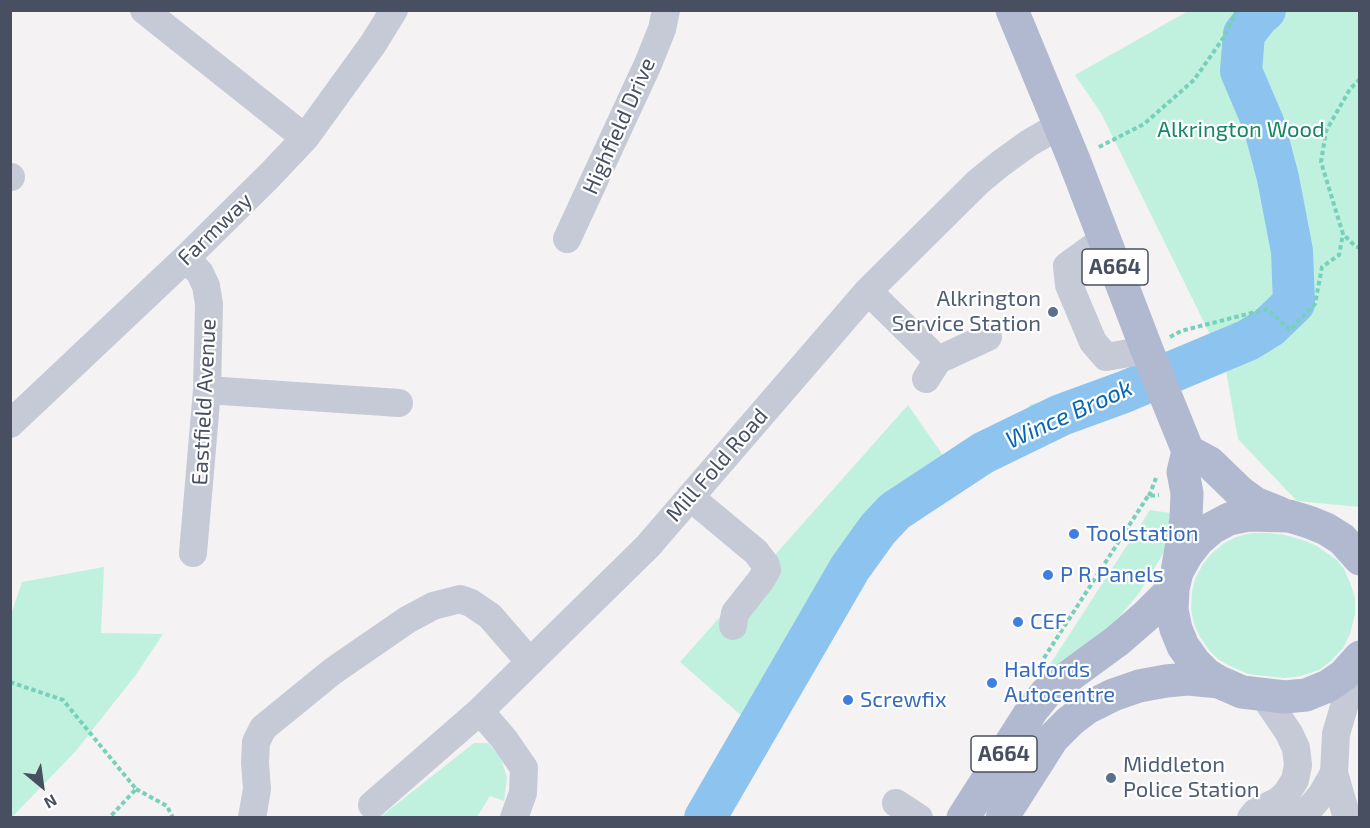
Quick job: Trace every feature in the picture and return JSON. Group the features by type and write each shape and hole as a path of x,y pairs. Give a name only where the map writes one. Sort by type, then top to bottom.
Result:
{"main road":[{"name":"A664","path":"1011,10 1060,125 1188,451 1183,472 1187,493 1186,519 1172,610 1183,646 1194,663 1206,674 1242,692 1264,696 1306,695 1328,686 1344,675 1359,658"},
{"name":"A664","path":"1188,451 1210,463 1255,503 1326,529 1342,539 1359,559"},
{"name":"A664","path":"963,818 1032,710 1046,693 1117,641 1147,615 1175,581 1187,554 1198,540 1212,528 1229,519 1248,514 1289,516"},
{"path":"1326,529 1359,524"},
{"name":"A664","path":"1002,818 1053,738 1087,708 1113,695 1139,686 1188,679 1219,682"}],"street":[{"path":"144,10 305,138"},
{"name":"Farmway","path":"14,413 186,258 305,138 373,44 394,10"},
{"name":"Highfield Drive","path":"567,239 648,64 662,29 666,10"},
{"name":"Mill Fold Road","path":"372,805 480,711 648,546 868,291 978,182 1029,143 1060,125"},
{"path":"1104,238 1067,266 1069,285 1093,342 1106,357 1155,371"},
{"name":"Eastfield Avenue","path":"186,258 200,273 206,286 209,304 207,390 193,553"},
{"path":"868,291 932,370 988,337"},
{"path":"207,390 399,403"},
{"path":"690,497 756,552 766,564 767,570 735,613 733,626"},
{"path":"252,818 257,789 256,742 263,728 333,671 407,620 433,606 460,599 471,603 490,616 530,662"},
{"path":"1347,818 1334,773 1336,734 1359,658"},
{"path":"1251,818 1256,812 1278,801 1286,794 1294,780 1298,765 1296,748 1289,733 1264,696"},
{"path":"480,711 504,739 524,768 523,793 514,818"},
{"path":"1306,814 1323,794 1334,773"},
{"path":"1294,780 1306,814"}],"path":[{"path":"1074,160 1144,124 1194,81 1224,37 1237,10"},
{"path":"1180,331 1267,309 1290,330 1315,304 1322,267 1339,255 1343,234 1321,162 1326,131 1350,89 1359,79"},
{"path":"1343,234 1359,248"},
{"path":"1044,659 1148,496 1158,474"},
{"path":"1148,496 1159,495"},
{"path":"10,682 63,700 136,789 167,806 173,818"},
{"path":"109,818 136,789"}],"green space":[{"name":"Alkrington Wood","path":"1190,10 1359,11 1359,507 1297,501 1238,439 1225,365 1101,113 1075,75"},
{"path":"1121,378 1126,395 989,455 909,509 874,546 851,580 775,710 780,718 719,817 693,817 751,724 680,662 908,405 949,464 1033,422 1029,405"},
{"path":"1150,510 1170,513 1170,534 1163,554 1139,593 1121,615 1098,637 1043,675"},
{"path":"1251,533 1285,535 1303,540 1317,546 1337,560 1344,569 1355,598 1355,614 1350,634 1343,648 1319,670 1301,676 1284,678 1248,674 1218,659 1200,637 1191,609 1195,579 1211,554 1223,544"},
{"path":"104,567 101,633 163,634 135,676 75,752 11,817 11,615 22,582"},
{"path":"474,743 488,743 501,758 507,778 504,801 490,796 477,817 379,818"}],"waterway":[{"name":"Wince Brook","path":"705,818 850,568 878,529 895,511 983,453 1061,415 1124,392 1248,340 1269,327 1294,303 1292,251 1278,178 1264,125 1241,71 1244,34 1265,10"}],"place":[{"name":"Alkrington Service Station","path":"1053,312"},
{"name":"Toolstation","path":"1074,534"},
{"name":"P R Panels","path":"1048,575"},
{"name":"CEF","path":"1018,622"},
{"name":"Halfords Autocentre","path":"992,683"},
{"name":"Screwfix","path":"848,700"},
{"name":"Middleton Police Station","path":"1111,778"}]}
